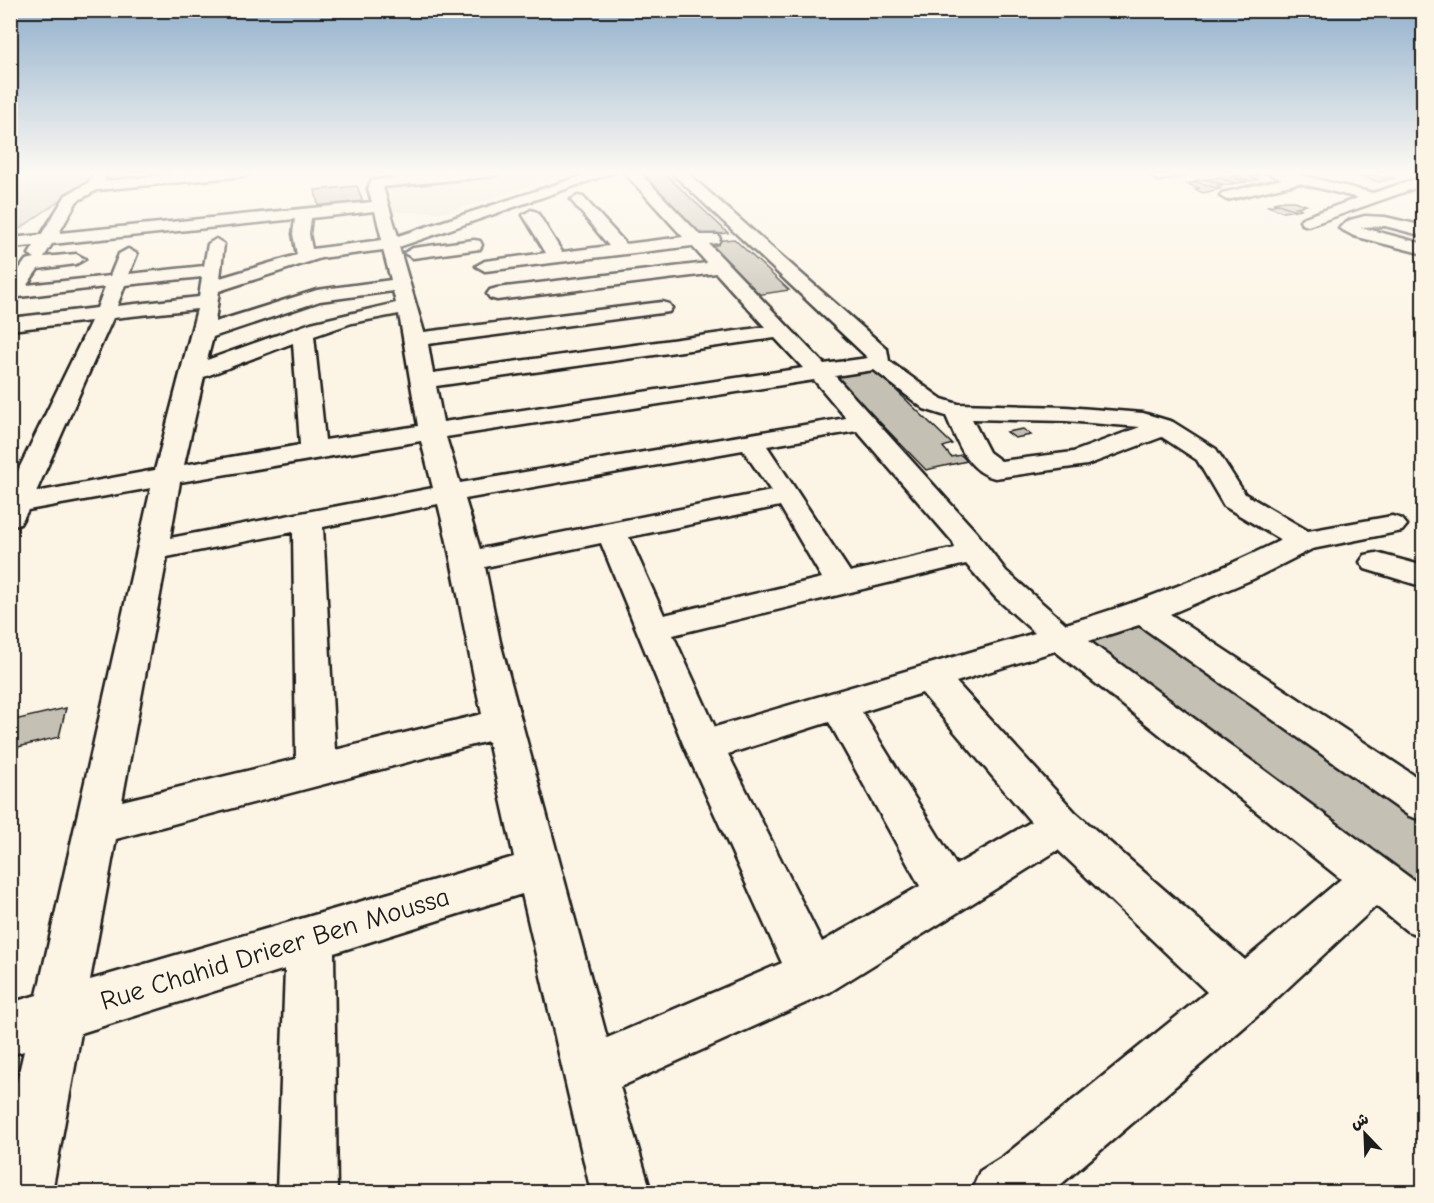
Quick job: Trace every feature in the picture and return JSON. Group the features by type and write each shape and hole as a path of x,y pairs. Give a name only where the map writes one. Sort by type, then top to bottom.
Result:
{"street":[{"path":"12,294 53,228"},
{"path":"10,250 44,243 177,228"},
{"path":"302,228 304,253 397,267 472,233"},
{"path":"329,228 397,267 513,327 662,308"},
{"path":"387,228 423,381 432,433 468,561 483,642 589,1073 621,1192"},
{"path":"195,372 349,318 397,267 476,228"},
{"path":"10,324 104,314 211,275 317,296 397,267 483,228"},
{"path":"539,228 557,257"},
{"path":"603,228 622,250"},
{"path":"681,228 865,422 966,539 972,553 1059,636 1424,916"},
{"path":"740,228 879,354 878,363"},
{"path":"1347,228 1424,249"},
{"path":"1409,228 1424,231"},
{"path":"472,233 513,327"},
{"path":"280,237 301,234"},
{"path":"485,266 747,234"},
{"path":"10,243 44,243"},
{"path":"12,294 119,280 211,275 316,254"},
{"path":"12,509 119,280 120,255 32,264"},
{"path":"497,294 720,267"},
{"path":"22,1192 56,1015 168,474 195,372 211,275"},
{"path":"638,277 662,308 682,343"},
{"path":"423,381 780,331"},
{"path":"303,335 313,450"},
{"path":"12,509 168,474 878,363 933,404 956,411 1066,414 1143,420 1164,427 1207,455 1234,500 1303,541"},
{"path":"956,411 978,456 995,470 1078,459 1164,427"},
{"path":"152,551 450,494 750,440 865,422"},
{"path":"750,440 788,496 841,584"},
{"path":"468,561 788,496"},
{"path":"308,520 316,770"},
{"path":"704,746 838,704 931,679 1059,636 1144,612 1242,572 1303,541 1392,525"},
{"path":"611,532 639,591 652,629 704,746 812,975"},
{"path":"652,629 972,553"},
{"path":"1376,562 1424,577"},
{"path":"1144,612 1424,804"},
{"path":"931,679 1061,826 1245,993"},
{"path":"838,704 949,895"},
{"path":"96,826 503,723"},
{"path":"589,1073 812,975 1061,826"},
{"name":"Rue Chahid Drieer Ben Moussa","path":"10,1029 540,869"},
{"path":"1001,1192 1025,1177 1245,993 1375,878"},
{"path":"307,1192 310,940"}],"building":[{"path":"691,228 723,228 728,233 699,236"},
{"path":"734,239 789,290 756,295 704,242"},
{"path":"876,371 952,444 943,447 951,457 961,455 967,461 926,470 836,377"},
{"path":"1023,429 1031,435 1015,438 1007,432"},
{"path":"1143,626 1424,822 1424,896 1088,639"},
{"path":"66,708 59,737 10,749 10,721"}]}
